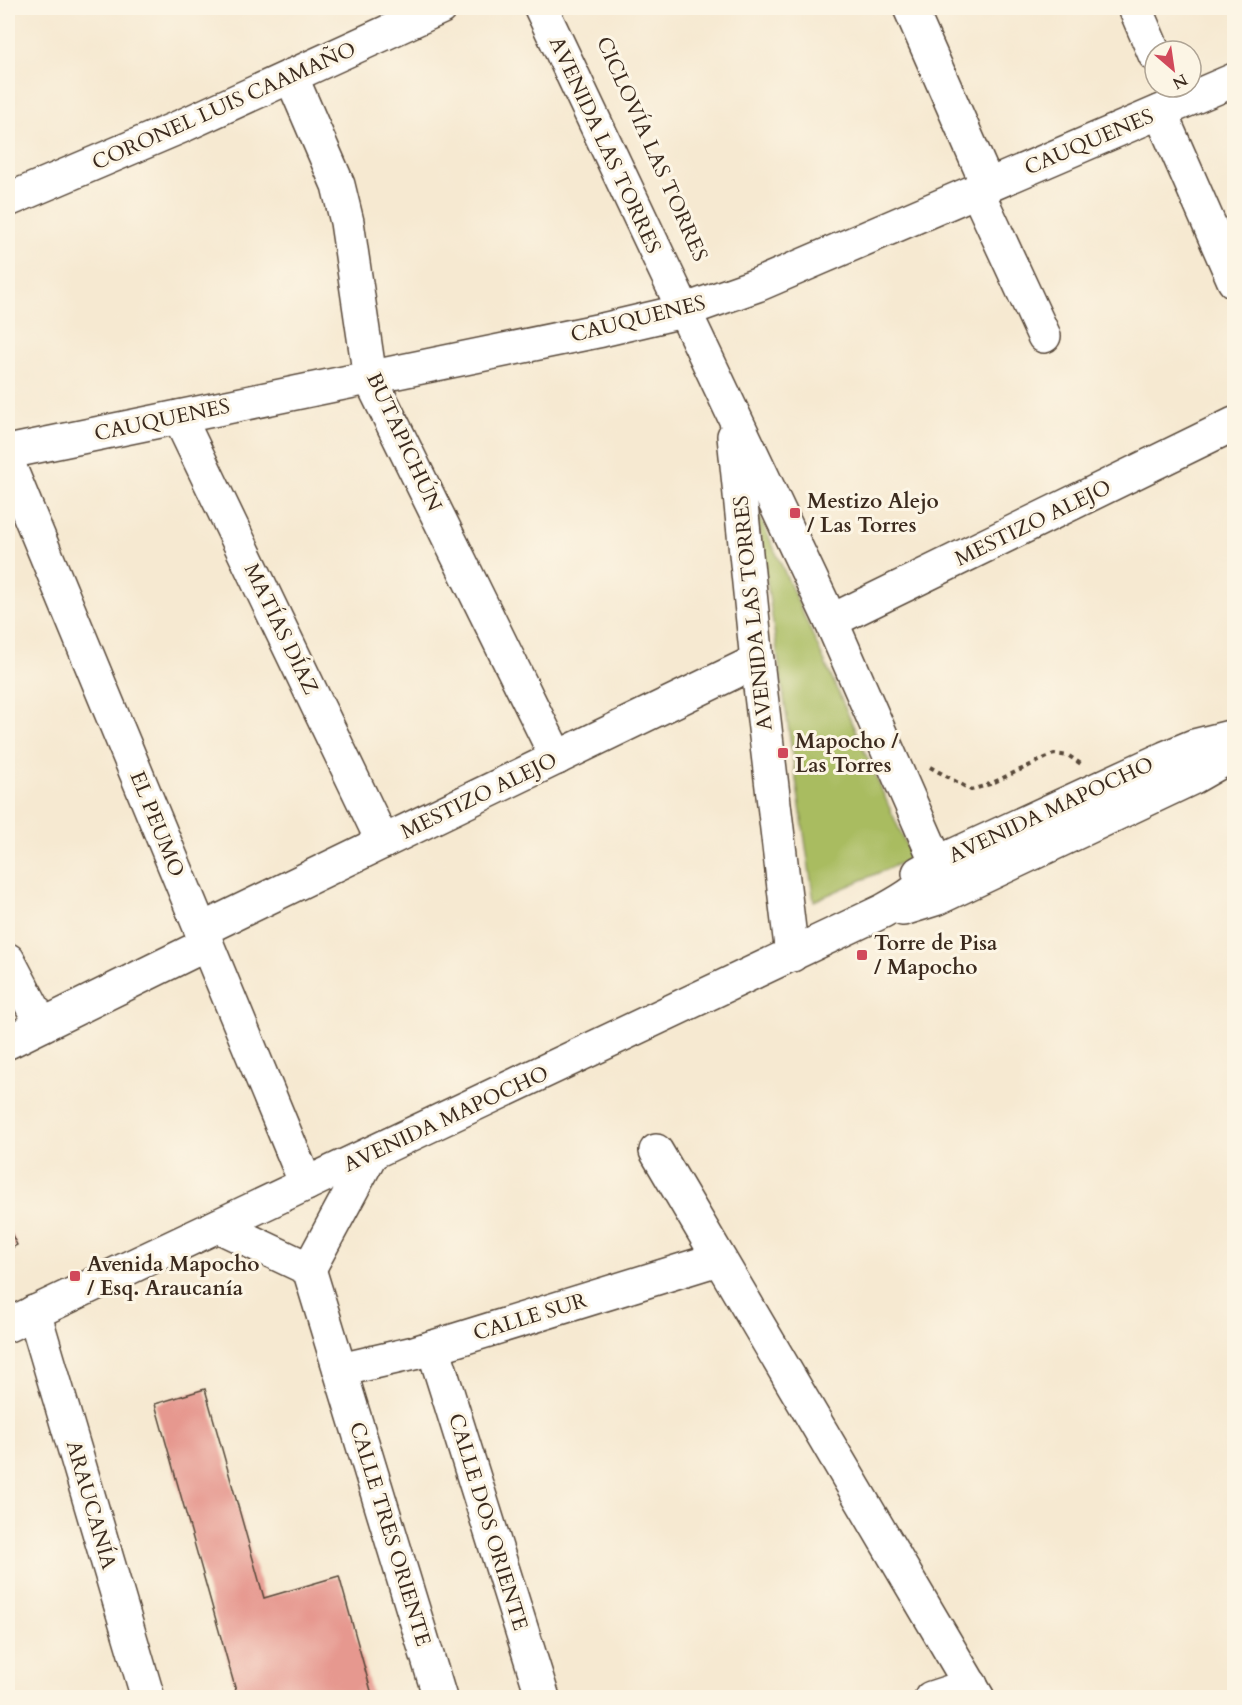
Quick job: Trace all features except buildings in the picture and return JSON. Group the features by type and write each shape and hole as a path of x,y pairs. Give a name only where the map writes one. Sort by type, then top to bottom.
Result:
{"street":[{"name":"CORONEL LUIS CAAMAÑO","path":"8,200 182,126 440,8"},
{"name":"AVENIDA LAS TORRES","path":"541,8 831,621 937,863"},
{"path":"910,8 1044,336"},
{"path":"1135,8 1148,39"},
{"name":"BUTAPICHÚN","path":"291,76 333,170 341,195 370,378 557,758"},
{"name":"CAUQUENES","path":"8,452 602,330 683,311 757,285 983,188 1168,101 1234,80"},
{"path":"1168,101 1234,281"},
{"name":"AVENIDA LAS TORRES","path":"731,413 757,661 792,955"},
{"name":"MATÍAS DÍAZ","path":"179,417 383,842"},
{"name":"MESTIZO ALEJO","path":"831,621 1234,424"},
{"name":"EL PEUMO","path":"8,463 306,1184"},
{"name":"MESTIZO ALEJO","path":"8,1042 383,842 757,661"},
{"name":"AVENIDA MAPOCHO","path":"883,911 908,881 937,863 1108,783 1194,746 1234,736"},
{"name":"AVENIDA MAPOCHO","path":"21,1319 883,911 910,908 938,898 1192,778 1234,754"},
{"path":"8,960 42,1025"},
{"path":"656,1151 974,1691 931,1698"},
{"path":"218,1226 309,1269 371,1154"},
{"name":"CALLE SUR","path":"340,1370 414,1353 718,1259"},
{"name":"CALLE TRES ORIENTE","path":"309,1269 440,1698"},
{"name":"ARAUCANÍA","path":"21,1319 148,1698"},
{"name":"CALLE DOS ORIENTE","path":"433,1347 543,1698"}],"path":[{"path":"929,767 971,790 990,784 1054,754 1069,756 1108,783"}],"green space":[{"path":"756,508 912,858 814,901"}],"place":[{"name":"Mestizo Alejo / Las Torres","path":"795,513"},
{"name":"Mapocho / Las Torres","path":"783,753"},
{"name":"Torre de Pisa / Mapocho","path":"862,955"},
{"name":"Avenida Mapocho / Esq. Araucanía","path":"75,1276"}]}
